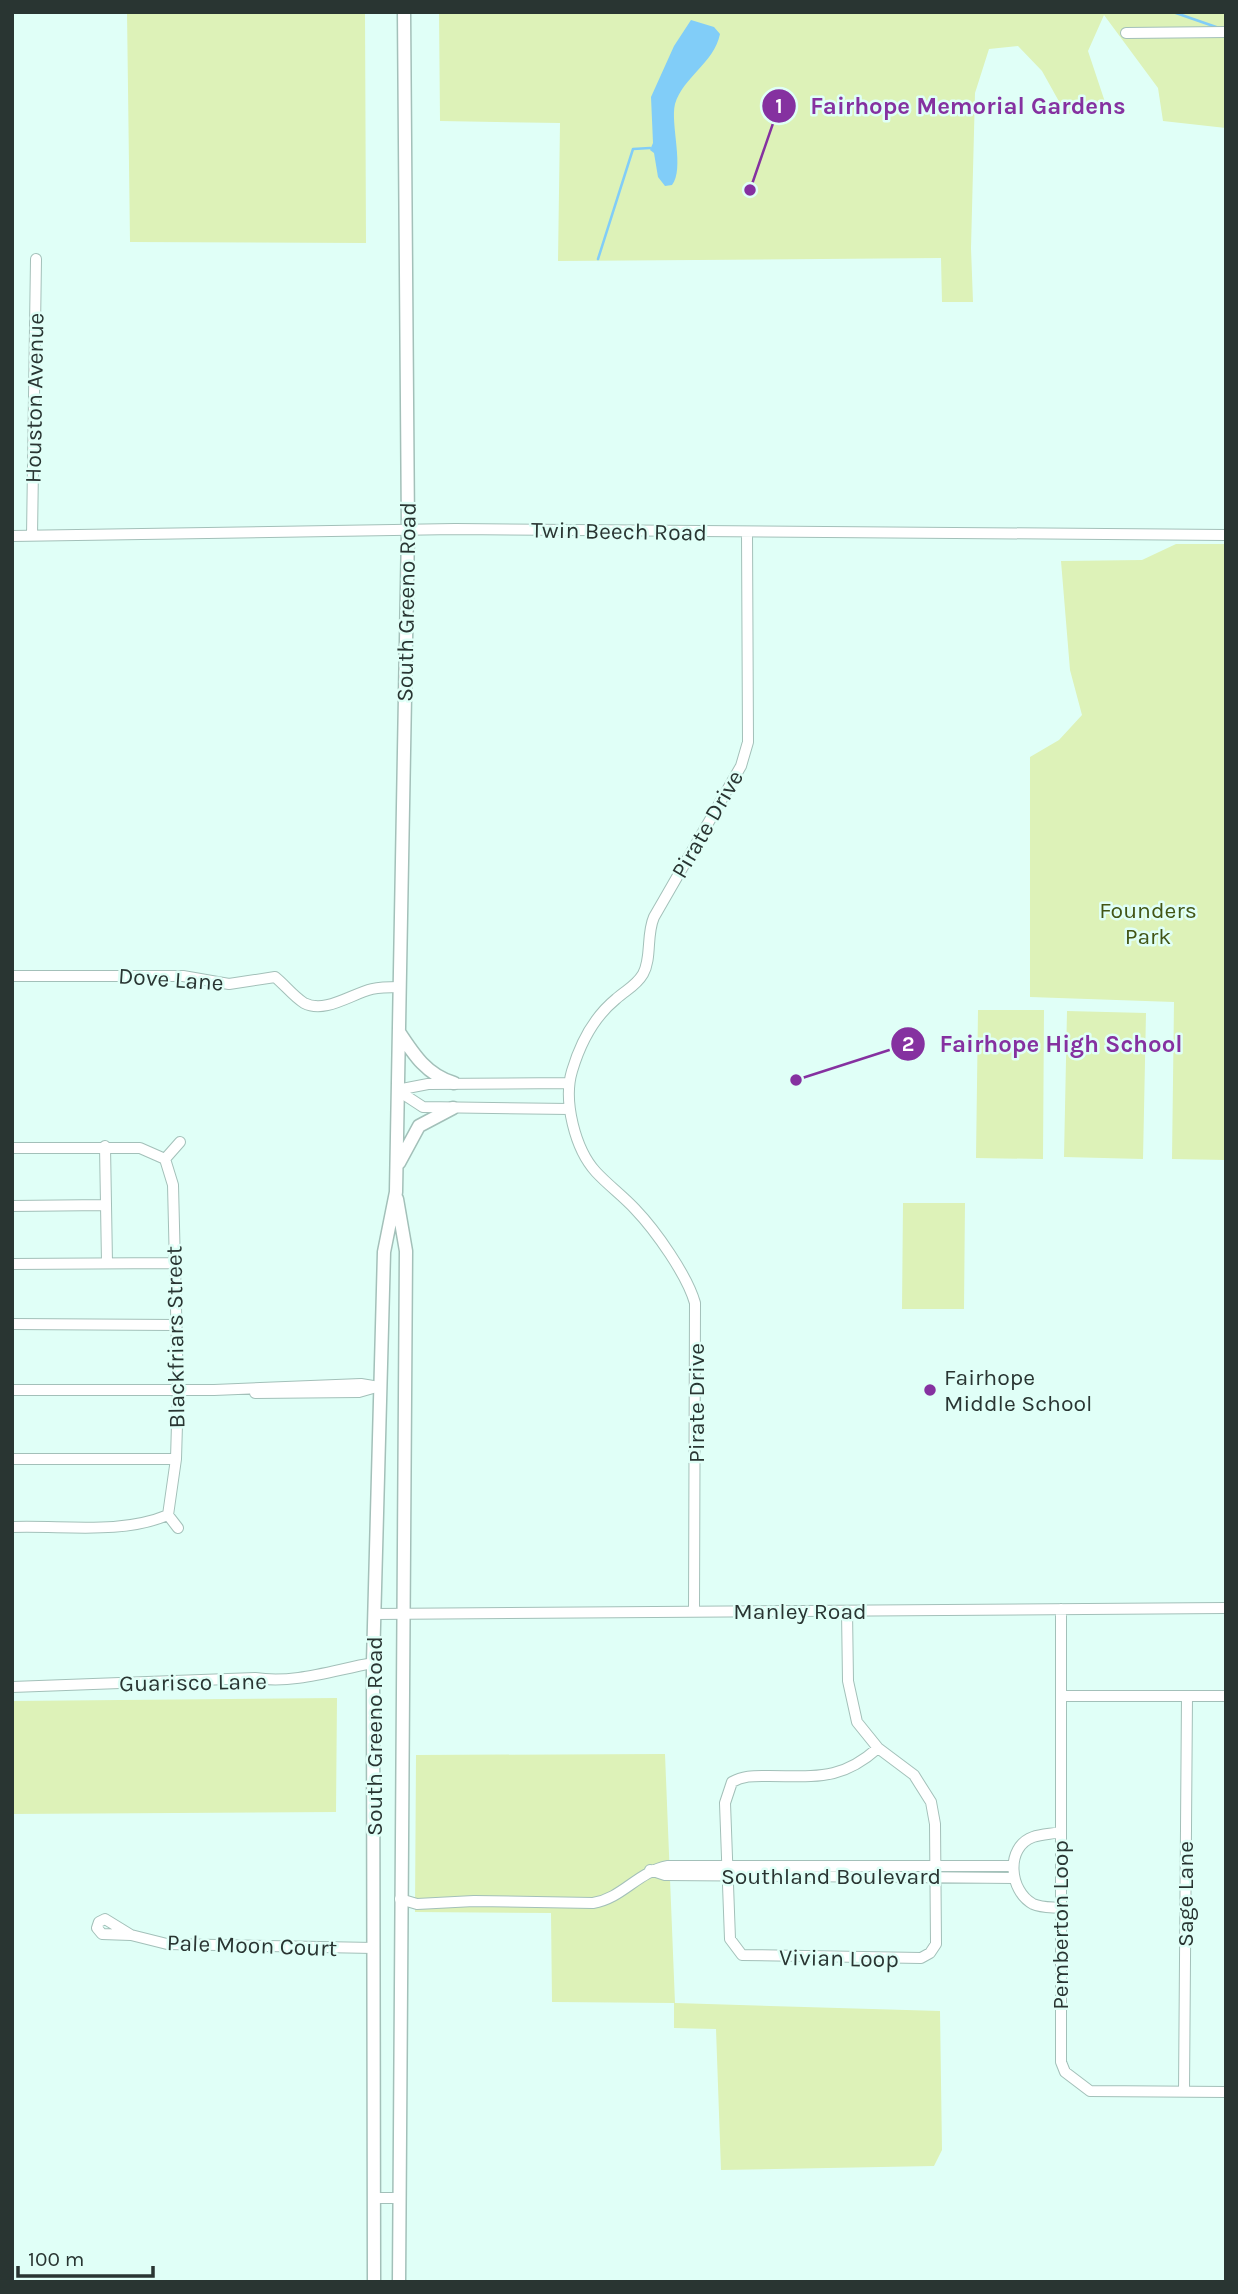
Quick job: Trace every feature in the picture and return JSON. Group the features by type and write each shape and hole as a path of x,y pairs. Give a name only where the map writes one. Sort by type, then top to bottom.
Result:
{"main road":[{"name":"South Greeno Road","path":"399,2282 401,1614 406,1251 396,1192 396,1170 408,531 404,12"},
{"path":"398,1032 416,1057 436,1077 454,1083"},
{"path":"396,1170 419,1126 453,1108"},
{"name":"South Greeno Road","path":"374,2282 373,1663 384,1252 396,1192"}],"street":[{"path":"1126,33 1226,32"},
{"name":"Houston Avenue","path":"32,537 36,259"},
{"name":"Twin Beech Road","path":"12,536 408,531 1226,535"},
{"name":"Pirate Drive","path":"694,1612 695,1303 688,1283 637,1210 593,1170 582,1150 570,1109 569,1083 582,1045 598,1015 634,986 646,968 649,928 654,917 741,766 748,742 747,533"},
{"name":"Dove Lane","path":"12,976 183,976 229,984 275,977 296,997 313,1006 331,1004 348,995 375,988 399,987"},
{"path":"397,1090 454,1083 569,1083"},
{"path":"397,1090 423,1107 570,1109"},
{"path":"12,1148 105,1146 149,1150 164,1159 180,1142"},
{"path":"105,1146 107,1263"},
{"name":"Blackfriars Street","path":"164,1159 173,1185 178,1389 176,1459 168,1515"},
{"path":"12,1206 106,1205"},
{"path":"12,1264 174,1263"},
{"path":"12,1324 176,1325"},
{"path":"12,1390 234,1389 247,1393 359,1392 379,1387"},
{"path":"12,1460 176,1459"},
{"path":"12,1527 124,1526 168,1515 178,1528"},
{"name":"Manley Road","path":"374,1614 1226,1608"},
{"name":"Pemberton Loop","path":"1060,1609 1059,2040 1065,2072 1090,2091 1226,2092"},
{"path":"847,1611 850,1703 862,1731 878,1748 914,1776 931,1802 935,1871"},
{"name":"Guarisco Lane","path":"12,1686 292,1679 373,1663"},
{"path":"1060,1696 1226,1696"},
{"name":"Sage Lane","path":"1184,2092 1186,1696"},
{"path":"727,1871 725,1803 732,1783 750,1776 824,1776 843,1773 860,1764 878,1748"},
{"path":"1060,1832 1032,1837 1018,1851 1013,1866 1018,1889 1032,1903 1060,1908"},
{"name":"Southland Boulevard","path":"400,1899 455,1897 575,1904 603,1901 649,1870 665,1875 727,1871 935,1871 1013,1866"},
{"name":"Vivian Loop","path":"727,1871 730,1939 743,1955 911,1959 930,1953 936,1944 935,1871"},
{"name":"Southland Boulevard","path":"935,1871 1014,1878"},
{"name":"Pale Moon Court","path":"131,1935 167,1944 374,1948"},
{"path":"374,2198 399,2198"}],"green space":[{"path":"127,12 365,12 366,243 130,242"},
{"path":"439,12 1226,12 1226,128 1163,121 1158,88 1104,15 1088,51 1107,108 1066,114 1042,71 1018,46 989,49 975,93 971,248 973,302 942,302 941,258 558,261 560,123 440,121"},
{"name":"Founders Park","path":"1176,544 1226,544 1226,1160 1172,1159 1174,1002 1030,997 1030,757 1059,740 1082,715 1070,670 1061,561 1142,560"},
{"path":"978,1010 1044,1010 1043,1159 976,1158"},
{"path":"1067,1011 1146,1013 1143,1159 1064,1157"},
{"path":"903,1203 965,1203 964,1309 902,1309"},
{"path":"337,1698 336,1812 12,1814 12,1701"},
{"path":"665,1754 675,2003 940,2011 942,2150 934,2166 721,2170 716,2029 674,2028 674,2003 552,2002 551,1913 415,1912 416,1755"}],"water":[{"path":"691,20 714,27 720,34 712,53 679,94 675,104 676,178 672,185 665,186 658,177 654,153 650,150 653,143 651,97 674,46"}],"waterway":[{"path":"1173,12 1219,28"},
{"path":"598,259 633,149 650,148"}],"place":[{"name":"Fairhope Memorial Gardens","path":"750,190"},
{"name":"Fairhope High School","path":"796,1080"},
{"name":"Fairhope Middle School","path":"930,1390"}]}
